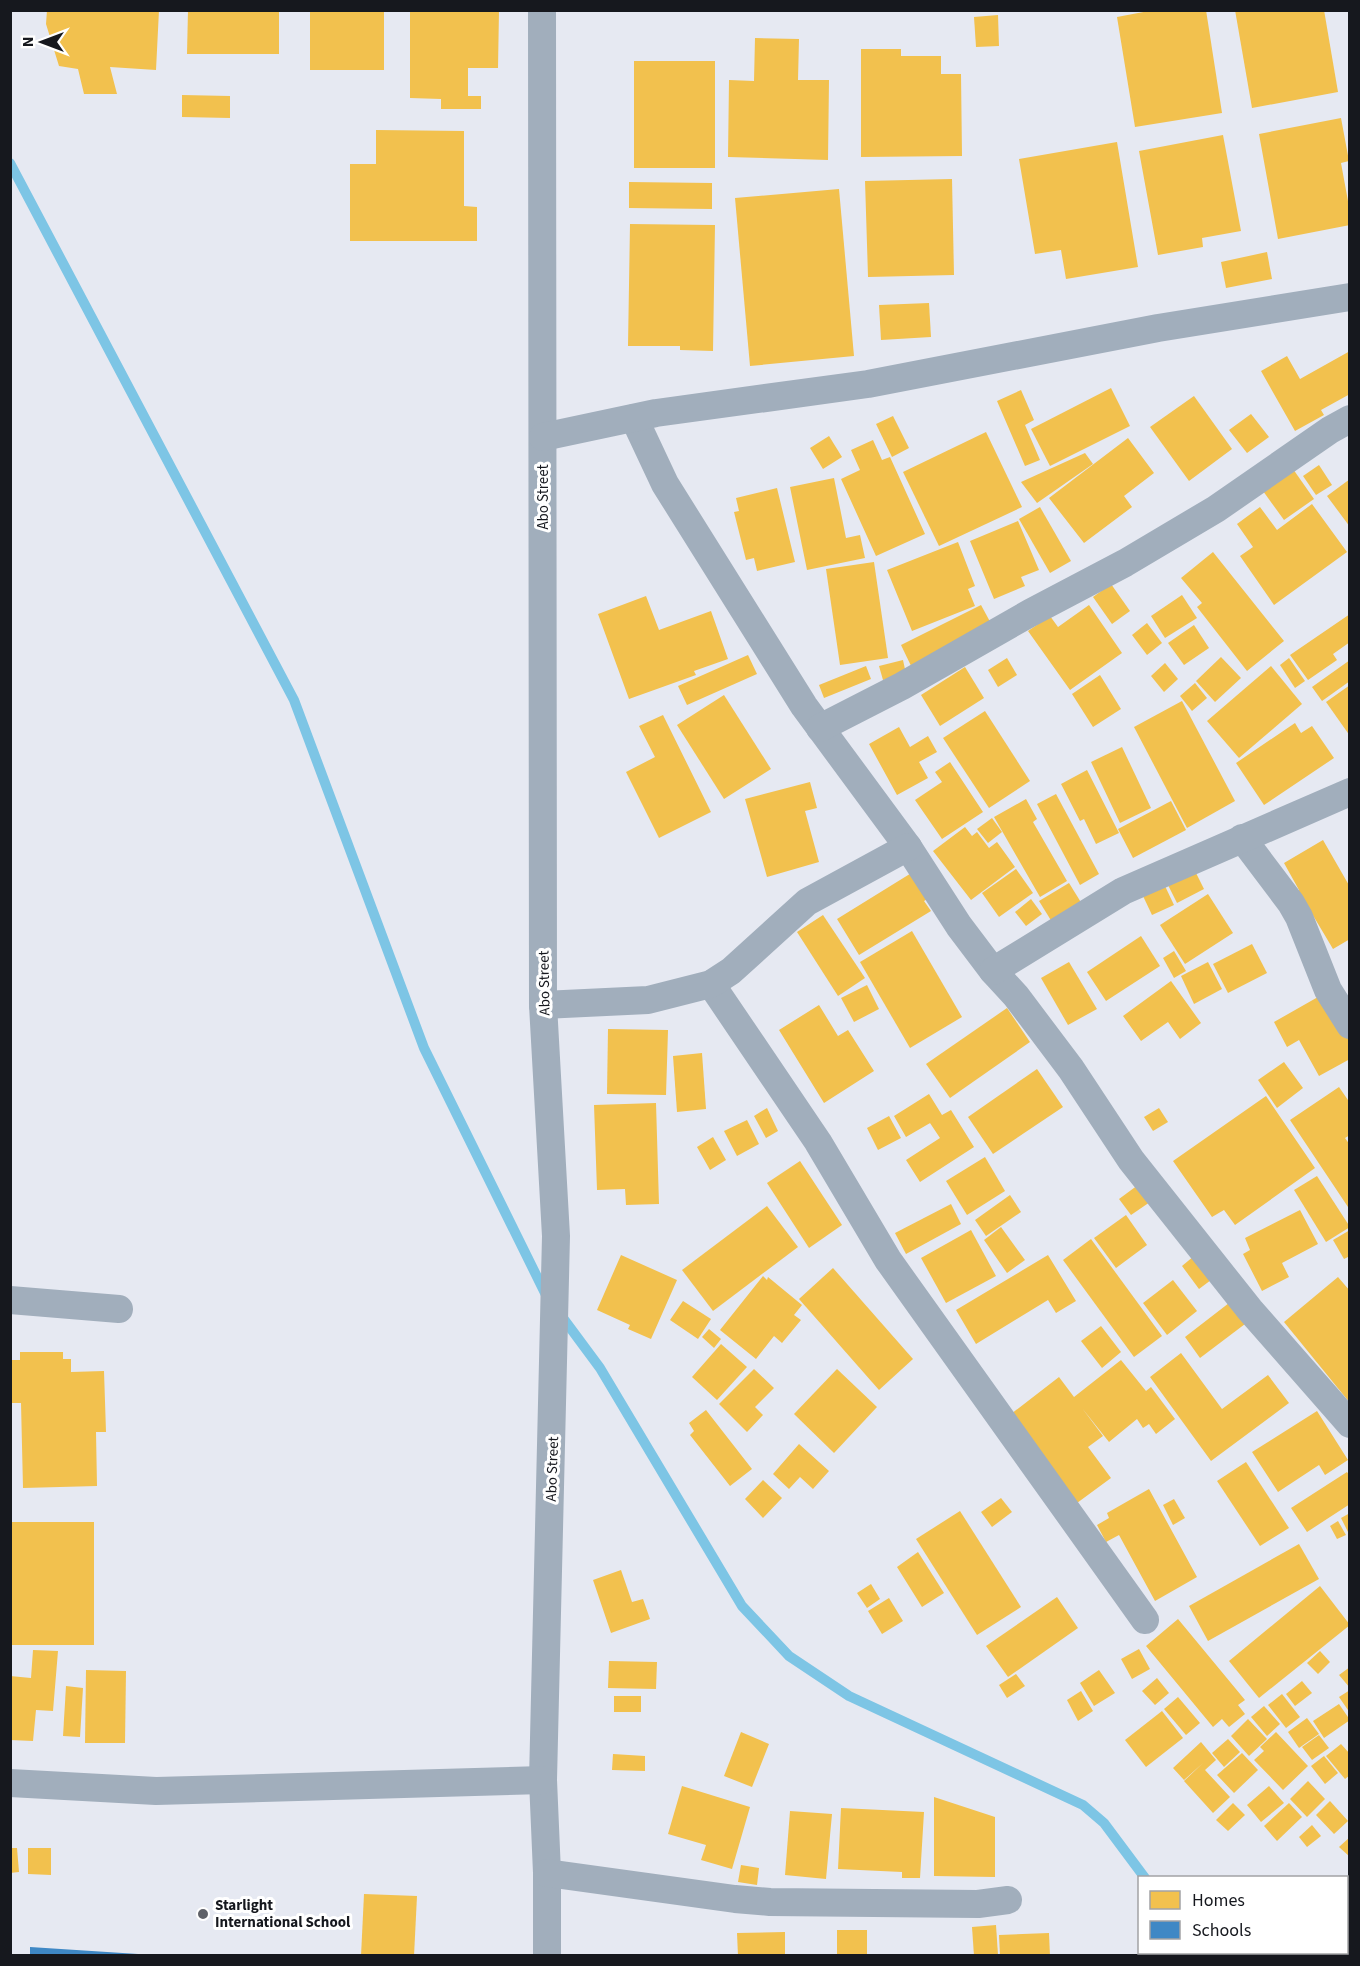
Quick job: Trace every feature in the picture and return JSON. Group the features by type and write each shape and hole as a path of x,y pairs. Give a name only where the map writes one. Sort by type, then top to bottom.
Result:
{"street":[{"name":"Abo Street","path":"542,10 543,1005 556,1236 555,1364 543,1780 547,1873 547,1956"},
{"path":"543,437 656,413 868,384 1158,328 1350,297"},
{"path":"634,418 665,484 820,728 908,847 959,926 1064,1060 1131,1160 1250,1310 1350,1424"},
{"path":"820,728 902,686 1030,613 1125,563 1216,509 1330,430 1350,419"},
{"path":"993,971 1123,891 1350,792"},
{"path":"1242,838 1291,903 1299,917 1328,990 1350,1025"},
{"path":"543,1005 648,1000 711,984 731,971 807,902 908,847"},
{"path":"711,984 818,1142 888,1260 1145,1620"},
{"path":"10,1300 119,1309"},
{"path":"10,1783 156,1791 543,1780"},
{"path":"547,1873 770,1902 978,1904 1008,1900"}],"building: Homes":[{"path":"47,10 159,10 156,70 110,67 117,94 84,94 78,69 59,66 46,24"},
{"path":"188,10 279,10 279,54 187,54"},
{"path":"310,10 384,10 384,70 310,70"},
{"path":"410,10 499,10 498,68 468,68 468,96 481,96 481,109 441,109 441,99 410,98"},
{"path":"1154,10 1206,10 1222,113 1135,127 1117,17"},
{"path":"1235,10 1324,10 1338,92 1252,108"},
{"path":"998,15 999,46 976,47 974,17"},
{"path":"755,38 799,39 798,80 829,80 828,160 728,157 729,80 754,81"},
{"path":"861,49 901,49 901,56 941,56 941,74 961,74 962,156 861,157"},
{"path":"634,61 715,61 715,168 634,168"},
{"path":"182,95 230,96 230,118 182,117"},
{"path":"1341,118 1349,161 1341,163 1350,212 1350,225 1278,239 1259,134"},
{"path":"376,130 464,131 464,206 477,207 477,241 350,241 350,164 376,164"},
{"path":"1223,135 1241,231 1202,238 1203,247 1158,255 1139,151"},
{"path":"1117,142 1138,267 1066,279 1061,250 1035,254 1019,159"},
{"path":"952,179 954,275 868,277 865,181"},
{"path":"629,182 712,183 712,209 629,208"},
{"path":"839,189 854,356 750,366 735,198"},
{"path":"630,224 715,225 713,351 680,350 680,346 628,346"},
{"path":"1267,252 1272,279 1226,288 1221,262"},
{"path":"929,303 931,337 881,340 879,305"},
{"path":"1350,351 1350,394 1321,410 1324,415 1295,431 1261,371 1287,356 1300,379"},
{"path":"1111,388 1130,426 1050,466 1031,429"},
{"path":"1021,390 1034,420 1025,425 1040,460 1025,466 997,401"},
{"path":"1194,396 1232,449 1189,481 1150,427"},
{"path":"1251,414 1269,437 1247,453 1229,430"},
{"path":"893,416 909,448 892,457 876,424"},
{"path":"986,432 1022,507 939,546 903,472"},
{"path":"829,436 842,457 823,469 810,448"},
{"path":"1128,438 1154,473 1124,496 1132,507 1084,543 1049,498"},
{"path":"873,440 882,460 890,457 925,534 876,556 841,479 860,470 851,450"},
{"path":"1085,453 1093,464 1037,503 1021,482"},
{"path":"1319,465 1332,485 1316,495 1303,476"},
{"path":"1293,469 1314,499 1284,520 1263,491"},
{"path":"834,478 846,538 860,535 865,558 807,570 790,487"},
{"path":"1350,479 1350,527 1327,496"},
{"path":"777,488 795,562 757,571 754,558 746,560 734,512 739,511 736,498"},
{"path":"1312,504 1347,552 1274,605 1240,556 1253,547 1237,524 1260,507 1277,530"},
{"path":"1040,507 1071,561 1050,573 1019,519"},
{"path":"1018,521 1039,570 1021,577 1025,586 994,599 970,541"},
{"path":"958,542 975,586 968,589 975,606 912,631 887,570"},
{"path":"1213,552 1284,641 1247,671 1197,607 1202,603 1181,578"},
{"path":"874,562 888,658 840,665 826,569"},
{"path":"1111,584 1130,611 1112,624 1093,597"},
{"path":"1182,595 1197,618 1165,638 1151,616"},
{"path":"646,596 659,630 711,611 728,659 694,671 696,675 629,699 598,614"},
{"path":"981,605 994,629 913,670 901,645"},
{"path":"1089,605 1122,653 1070,690 1028,631 1050,616 1058,627"},
{"path":"1350,614 1350,642 1333,654 1337,660 1308,680 1290,655"},
{"path":"1147,623 1162,643 1147,655 1132,635"},
{"path":"1194,625 1209,648 1184,665 1168,643"},
{"path":"748,655 757,674 687,705 678,686"},
{"path":"1221,657 1241,678 1215,702 1196,681"},
{"path":"1007,658 1017,675 998,687 988,670"},
{"path":"1289,658 1305,681 1295,688 1280,665"},
{"path":"903,660 906,674 883,680 879,666"},
{"path":"1350,660 1350,681 1322,701 1312,687"},
{"path":"1165,663 1178,679 1164,692 1151,676"},
{"path":"866,666 871,679 824,698 819,685"},
{"path":"1271,666 1302,704 1239,758 1207,721"},
{"path":"965,667 984,698 940,726 921,695"},
{"path":"1100,675 1121,709 1093,727 1072,694"},
{"path":"1195,683 1207,698 1192,711 1180,696"},
{"path":"1350,685 1350,736 1326,702"},
{"path":"724,695 771,769 724,799 677,725"},
{"path":"1182,701 1235,801 1187,828 1134,727"},
{"path":"985,711 1030,781 989,808 943,738"},
{"path":"663,715 711,812 659,838 626,772 655,757 639,726"},
{"path":"1295,723 1301,733 1312,726 1334,758 1264,805 1236,763"},
{"path":"899,727 910,747 928,736 937,752 919,762 928,778 897,795 869,744"},
{"path":"1122,747 1151,808 1120,823 1091,762"},
{"path":"950,762 983,812 942,839 915,800 942,782 935,772"},
{"path":"1087,770 1119,833 1096,844 1084,819 1080,821 1061,784"},
{"path":"810,782 817,808 805,811 819,862 767,877 745,799"},
{"path":"1056,794 1099,874 1080,885 1037,804"},
{"path":"1026,799 1037,819 1033,822 1067,881 1040,897 994,817"},
{"path":"1171,801 1186,830 1133,858 1118,829"},
{"path":"992,818 1002,832 988,843 977,829"},
{"path":"965,827 972,836 977,832 989,848 997,842 1015,867 971,900 933,851"},
{"path":"1323,840 1350,887 1350,939 1333,949 1308,907 1296,892 1299,890 1284,863"},
{"path":"1016,869 1033,893 999,917 982,893"},
{"path":"1194,869 1204,889 1177,903 1167,883"},
{"path":"913,872 929,898 924,901 931,911 859,955 837,919"},
{"path":"1069,883 1082,904 1052,922 1039,901"},
{"path":"1165,886 1174,905 1152,915 1143,896"},
{"path":"1208,894 1233,933 1185,964 1160,925"},
{"path":"1031,899 1042,914 1026,926 1015,912"},
{"path":"823,915 865,978 838,996 797,932"},
{"path":"912,931 962,1017 910,1048 860,962"},
{"path":"1141,936 1160,966 1106,1001 1087,972"},
{"path":"1252,944 1267,973 1228,993 1213,964"},
{"path":"1174,951 1186,971 1174,978 1163,958"},
{"path":"1069,962 1097,1009 1068,1025 1041,978"},
{"path":"1208,962 1222,989 1194,1004 1181,976"},
{"path":"1171,981 1201,1023 1180,1039 1168,1022 1141,1041 1123,1016"},
{"path":"867,985 879,1009 854,1022 841,998"},
{"path":"1325,993 1350,1038 1350,1059 1319,1076 1299,1040 1287,1047 1274,1022"},
{"path":"819,1005 838,1036 848,1030 874,1071 824,1103 779,1030"},
{"path":"1007,1008 1030,1042 950,1098 926,1064"},
{"path":"608,1029 668,1030 666,1095 607,1094"},
{"path":"702,1053 706,1109 677,1112 673,1056"},
{"path":"1284,1062 1303,1088 1277,1108 1258,1080"},
{"path":"1037,1069 1063,1107 993,1154 968,1117"},
{"path":"1339,1087 1350,1103 1350,1135 1345,1138 1350,1145 1350,1210 1290,1120"},
{"path":"929,1094 942,1115 951,1110 974,1147 920,1182 906,1160 940,1138 930,1123 906,1137 894,1116"},
{"path":"1266,1096 1315,1168 1235,1225 1224,1210 1212,1217 1173,1161"},
{"path":"656,1103 659,1204 626,1205 625,1189 597,1190 594,1105"},
{"path":"767,1108 778,1131 766,1138 754,1116"},
{"path":"1159,1108 1168,1122 1153,1131 1144,1117"},
{"path":"889,1116 901,1138 878,1150 867,1128"},
{"path":"747,1120 759,1144 737,1156 724,1131"},
{"path":"713,1137 726,1160 710,1170 697,1147"},
{"path":"985,1157 1005,1191 967,1215 946,1181"},
{"path":"800,1161 842,1225 809,1248 767,1183"},
{"path":"1317,1176 1350,1227 1326,1242 1294,1190"},
{"path":"1138,1185 1150,1202 1131,1215 1119,1199"},
{"path":"1010,1195 1021,1212 986,1236 975,1220"},
{"path":"951,1204 961,1224 906,1254 895,1233"},
{"path":"767,1206 798,1247 713,1311 682,1270"},
{"path":"1300,1210 1318,1244 1282,1263 1289,1277 1262,1291 1243,1254 1250,1250 1245,1238"},
{"path":"1126,1215 1147,1245 1116,1268 1094,1238"},
{"path":"1001,1227 1025,1260 1007,1273 984,1240"},
{"path":"971,1230 996,1276 946,1303 921,1258"},
{"path":"1350,1230 1350,1256 1344,1259 1333,1240"},
{"path":"1091,1239 1162,1336 1134,1357 1063,1260"},
{"path":"621,1255 677,1280 651,1339 628,1329 630,1325 597,1310"},
{"path":"1048,1255 1076,1301 1056,1313 1048,1300 976,1344 956,1310"},
{"path":"1194,1256 1211,1280 1199,1289 1182,1266"},
{"path":"833,1268 913,1359 879,1390 799,1299"},
{"path":"763,1276 767,1280 768,1277 802,1305 794,1315 801,1320 782,1343 774,1336 756,1359 720,1330"},
{"path":"1338,1277 1350,1291 1350,1403 1284,1322"},
{"path":"1173,1280 1197,1311 1167,1335 1143,1303"},
{"path":"683,1301 711,1319 698,1339 670,1320"},
{"path":"1229,1303 1245,1324 1200,1358 1185,1337"},
{"path":"1101,1326 1121,1352 1102,1368 1081,1341"},
{"path":"709,1329 721,1339 714,1348 702,1337"},
{"path":"721,1344 747,1367 717,1400 692,1377"},
{"path":"20,1352 63,1352 63,1359 71,1359 71,1372 104,1371 106,1432 96,1432 97,1486 23,1488 21,1403 10,1403 10,1360 20,1360"},
{"path":"1181,1353 1222,1409 1268,1375 1289,1403 1211,1461 1150,1377"},
{"path":"1121,1360 1146,1391 1151,1387 1175,1419 1156,1434 1149,1424 1143,1428 1137,1419 1109,1442 1082,1408 1103,1436 1088,1447 1111,1478 1077,1503 1011,1414 1059,1377 1074,1397"},
{"path":"754,1369 774,1388 755,1407 763,1415 747,1432 719,1404"},
{"path":"837,1369 877,1407 834,1453 794,1414"},
{"path":"706,1410 752,1469 730,1486 690,1435 694,1431 689,1423"},
{"path":"1317,1411 1348,1460 1325,1475 1319,1465 1278,1492 1252,1452"},
{"path":"799,1444 829,1471 813,1489 800,1477 789,1489 773,1474"},
{"path":"1246,1462 1289,1528 1260,1546 1217,1481"},
{"path":"1347,1472 1350,1476 1350,1504 1307,1532 1291,1508"},
{"path":"763,1480 782,1498 763,1518 745,1499"},
{"path":"1149,1489 1197,1577 1155,1601 1119,1535 1106,1542 1097,1525 1109,1518 1107,1513"},
{"path":"1001,1498 1012,1512 992,1527 981,1512"},
{"path":"1174,1499 1185,1518 1173,1525 1163,1505"},
{"path":"960,1511 1021,1607 977,1635 916,1539"},
{"path":"1350,1513 1350,1536 1341,1518"},
{"path":"1338,1521 1346,1535 1337,1539 1330,1526"},
{"path":"11,1522 94,1522 94,1645 11,1645"},
{"path":"1299,1544 1319,1579 1208,1641 1189,1606"},
{"path":"918,1552 944,1593 922,1607 897,1567"},
{"path":"621,1570 632,1602 643,1599 650,1619 611,1633 593,1580"},
{"path":"871,1584 880,1599 867,1608 857,1593"},
{"path":"1320,1586 1350,1625 1259,1698 1229,1661"},
{"path":"1057,1597 1078,1628 1008,1677 986,1646"},
{"path":"889,1598 903,1621 882,1634 868,1611"},
{"path":"1178,1619 1245,1700 1238,1705 1245,1714 1229,1727 1222,1719 1213,1727 1146,1646"},
{"path":"1139,1649 1150,1669 1132,1679 1121,1659"},
{"path":"33,1650 58,1651 53,1711 36,1710 33,1741 10,1740 10,1676 31,1678"},
{"path":"1320,1651 1330,1662 1318,1674 1307,1663"},
{"path":"609,1661 657,1662 656,1689 608,1688"},
{"path":"1350,1667 1350,1688 1339,1675"},
{"path":"86,1670 126,1671 125,1743 85,1743"},
{"path":"1099,1670 1115,1693 1094,1706 1080,1683"},
{"path":"1016,1674 1025,1686 1007,1698 999,1685"},
{"path":"1157,1678 1169,1693 1155,1705 1142,1691"},
{"path":"1302,1681 1312,1693 1295,1706 1286,1694"},
{"path":"66,1686 83,1688 80,1737 63,1736"},
{"path":"1350,1690 1350,1713 1339,1697"},
{"path":"1081,1691 1093,1711 1078,1721 1067,1700"},
{"path":"1282,1694 1300,1717 1286,1728 1268,1705"},
{"path":"614,1696 641,1696 641,1712 614,1712"},
{"path":"1178,1697 1200,1723 1186,1735 1164,1709"},
{"path":"1339,1704 1350,1720 1324,1738 1313,1721"},
{"path":"1264,1706 1280,1724 1267,1736 1251,1717"},
{"path":"1162,1711 1183,1738 1146,1767 1125,1740"},
{"path":"1307,1718 1319,1734 1299,1748 1288,1732"},
{"path":"1248,1719 1267,1739 1249,1756 1231,1736"},
{"path":"741,1732 769,1744 752,1787 724,1776"},
{"path":"1276,1732 1308,1766 1283,1790 1254,1760 1264,1751 1260,1747"},
{"path":"1319,1735 1329,1748 1312,1760 1302,1747"},
{"path":"1228,1739 1240,1752 1224,1767 1212,1753"},
{"path":"1201,1742 1216,1760 1205,1770 1230,1797 1213,1813 1184,1781 1203,1763 1184,1780 1173,1768"},
{"path":"1341,1744 1350,1754 1350,1775 1345,1779 1326,1756"},
{"path":"1242,1753 1258,1770 1234,1793 1217,1775"},
{"path":"613,1754 645,1756 645,1771 612,1770"},
{"path":"1324,1756 1338,1773 1325,1784 1311,1766"},
{"path":"1308,1781 1325,1799 1307,1817 1290,1799"},
{"path":"682,1786 750,1807 732,1869 701,1860 706,1845 668,1834"},
{"path":"1269,1786 1284,1803 1261,1822 1247,1805"},
{"path":"934,1797 995,1817 995,1877 934,1876"},
{"path":"1330,1801 1348,1821 1334,1834 1316,1815"},
{"path":"1233,1803 1245,1815 1228,1831 1216,1820"},
{"path":"1289,1803 1302,1817 1277,1841 1264,1826"},
{"path":"841,1808 924,1812 920,1878 902,1878 902,1872 838,1869"},
{"path":"790,1811 832,1814 826,1879 785,1875"},
{"path":"1312,1825 1321,1836 1307,1847 1299,1837"},
{"path":"1350,1837 1350,1857 1339,1847"},
{"path":"10,1848 17,1848 19,1872 10,1873"},
{"path":"28,1848 51,1848 51,1875 28,1874"},
{"path":"741,1865 759,1868 757,1885 738,1882"},
{"path":"364,1894 417,1896 414,1956 361,1956"},
{"path":"996,1925 998,1955 974,1956 972,1927"},
{"path":"837,1930 867,1930 867,1956 837,1956"},
{"path":"785,1932 785,1956 738,1956 737,1933"},
{"path":"1049,1933 1050,1956 1000,1956 999,1935"}],"building: Schools":[{"path":"30,1947 138,1954 138,1956 30,1956"}],"waterway":[{"path":"10,163 294,700 424,1048 547,1297"},
{"path":"560,1314 600,1368 742,1606 789,1656 849,1696 1083,1805 1104,1823 1144,1876"}],"place":[{"name":"Starlight International School","path":"203,1914"}]}
